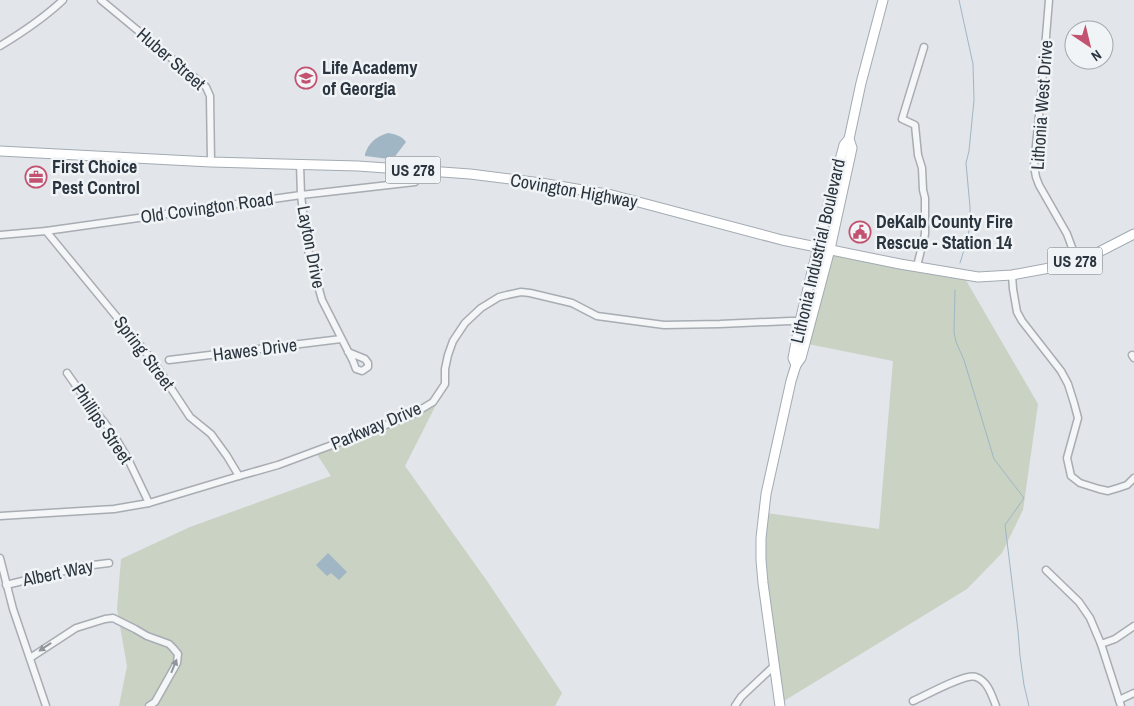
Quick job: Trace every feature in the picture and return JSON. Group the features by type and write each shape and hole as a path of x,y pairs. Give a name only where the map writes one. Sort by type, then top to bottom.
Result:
{"main road":[{"name":"Lithonia Industrial Boulevard","path":"796,366 793,358 800,321 844,145 849,139 861,83 883,0"},
{"name":"Lithonia Industrial Boulevard","path":"780,706 762,583 761,538 766,494 796,366 801,358 830,249 852,148 849,139"},
{"name":"Covington Highway","path":"0,151 211,162 358,166 470,174 562,186 612,195 777,239 978,277 1012,275 1076,261 1110,247 1134,234"}],"street":[{"path":"0,46 41,19 63,0"},
{"name":"Huber Street","path":"101,0 206,87 210,96 211,162"},
{"name":"Lithonia West Drive","path":"1049,0 1046,51 1034,166 1039,186 1067,234 1076,261"},
{"path":"917,266 925,234 925,198 922,168 918,156 916,125 902,119 924,47"},
{"name":"Layton Drive","path":"300,164 301,195 307,246 322,300 348,352"},
{"name":"Old Covington Road","path":"0,235 301,195 415,182"},
{"name":"Spring Street","path":"46,230 153,361 190,417 211,434 227,456 238,476"},
{"path":"1012,275 1018,312 1022,321 1061,371 1068,384 1074,403 1078,418 1067,458 1071,476 1080,483 1108,490 1126,485 1134,478"},
{"name":"Parkway Drive","path":"0,516 114,509 149,503 278,465 410,416 433,402 445,384 448,355 460,328 481,308 499,297 507,295 521,292 530,293 572,303 597,316 664,325 800,321 810,324"},
{"name":"Hawes Drive","path":"169,360 341,339"},
{"name":"Phillips Street","path":"67,372 112,432 128,457 149,503"},
{"path":"0,558 12,609 46,704"},
{"name":"Albert Way","path":"6,585 85,566 110,563"},
{"path":"1046,570 1079,602 1090,618 1101,644 1120,703 1134,693"},
{"path":"30,658 76,628 104,618 113,618 147,636 169,644 178,654 177,663 155,702 149,706"},
{"path":"1101,644 1115,639 1134,626"},
{"path":"735,706 741,697 774,666"},
{"path":"913,701 964,678 975,677 984,683 991,692 996,706"}],"green space":[{"path":"818,247 898,263 960,270 1038,404 1023,510 1002,553 967,589 779,704 760,572 767,513 879,529 893,361 803,343"},
{"path":"440,397 405,466 487,581 562,693 555,706 119,706 127,666 117,609 121,559 190,527 331,476 316,453 338,446 423,403"}],"water":[{"path":"388,133 402,138 406,142 393,159 365,156 374,140"},
{"path":"328,553 347,572 339,580 331,573 327,576 316,565"}],"waterway":[{"path":"959,0 973,64 974,100 966,163 970,222 968,237 960,263"},
{"path":"955,290 954,332 956,342 964,360 994,459 1024,498 1005,525 1020,656 1029,706"}],"place":[{"name":"Life Academy of Georgia","path":"306,78"},
{"name":"First Choice Pest Control","path":"36,177"},
{"name":"DeKalb County Fire Rescue - Station 14","path":"860,232"}]}
